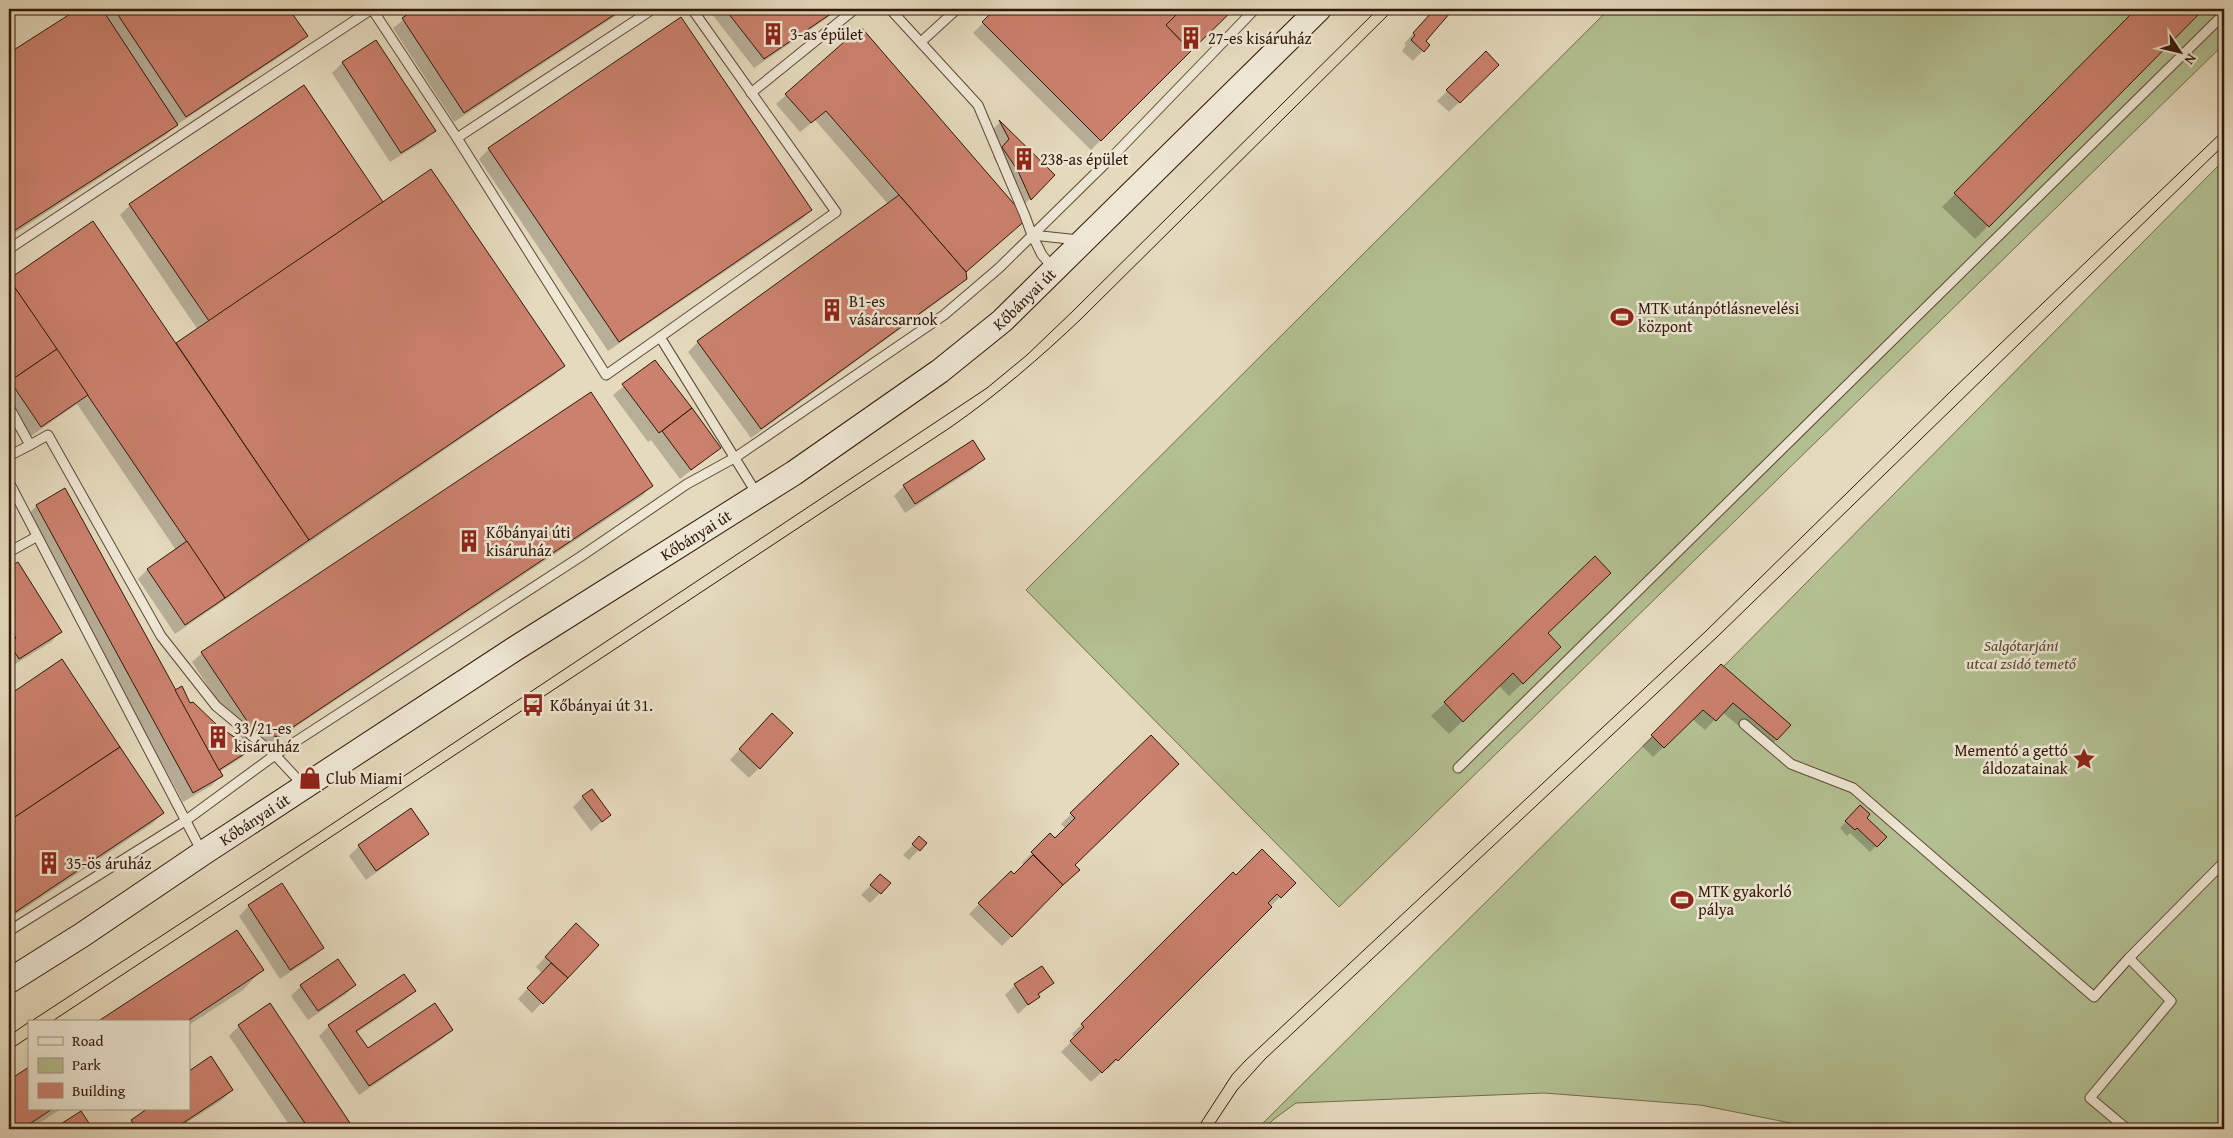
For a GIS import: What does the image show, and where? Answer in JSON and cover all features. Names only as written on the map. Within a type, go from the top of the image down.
[{"type":"main road","name":"Kőbányai út","points":[[9,981],[82,935],[203,853],[516,648],[794,473],[940,371],[1002,321],[1319,9]]},
{"type":"lane","points":[[9,249],[372,9],[457,138],[606,375],[836,212],[692,9]]},
{"type":"lane","points":[[457,138],[653,9]]},
{"type":"lane","points":[[751,92],[855,9]]},
{"type":"lane","points":[[890,9],[978,106],[1026,216],[1032,235],[1042,255],[1055,270]]},
{"type":"lane","points":[[921,42],[957,9]]},
{"type":"lane","points":[[9,931],[185,821],[275,755],[621,530],[687,484],[736,457],[944,315],[999,268],[1116,153],[1255,9]]},
{"type":"lane","points":[[1458,768],[2224,14]]},
{"type":"lane","points":[[1032,235],[1084,240]]},
{"type":"lane","points":[[660,337],[758,494]]},
{"type":"lane","points":[[9,407],[30,445]]},
{"type":"lane","points":[[9,456],[48,435],[161,636],[216,706],[275,755],[304,787]]},
{"type":"lane","points":[[9,482],[36,537],[203,853]]},
{"type":"lane","points":[[9,552],[36,537]]},
{"type":"lane","points":[[1744,724],[1791,764],[1853,788],[2094,997],[2129,958],[2224,862]]},
{"type":"lane","points":[[2127,1129],[2090,1098],[2171,1001],[2129,958]]},
{"type":"green space","name":"MTK utánpótlásnevelési központ","points":[[1609,9],[2224,9],[2224,44],[1339,907],[1026,590]]},
{"type":"green space","name":"Salgótarjáni utcai zsidó temető","points":[[2224,160],[2224,1129],[1821,1129],[1700,1105],[1544,1093],[1296,1103],[1264,1129],[1257,1129],[1728,662]]},
{"type":"building","points":[[78,9],[102,9],[178,125],[9,234],[9,53]]},
{"type":"building","points":[[114,9],[289,9],[308,36],[186,117]]},
{"type":"building","points":[[416,9],[623,9],[464,113],[402,18]]},
{"type":"building","name":"3-as épület","points":[[725,9],[838,9],[764,59]]},
{"type":"building","points":[[995,9],[1182,9],[1166,25],[1191,51],[1101,141],[982,22]]},
{"type":"building","name":"27-es kisáruház","points":[[1182,9],[1234,9],[1191,51],[1166,25]]},
{"type":"building","points":[[1439,9],[1446,9],[1450,13],[1426,41],[1430,45],[1424,52],[1411,40],[1415,35],[1413,33],[1431,13],[1433,15]]},
{"type":"building","points":[[2136,9],[2204,9],[1989,227],[1954,193]]},
{"type":"building","points":[[681,17],[812,210],[619,342],[488,148]]},
{"type":"building","name":"B1-es vásárcsarnok","points":[[861,27],[1027,219],[966,272],[826,111],[811,123],[785,94]]},
{"type":"building","points":[[376,40],[436,131],[401,153],[342,62]]},
{"type":"building","points":[[1486,51],[1499,65],[1460,103],[1446,90]]},
{"type":"building","points":[[304,85],[383,202],[209,321],[129,204]]},
{"type":"building","name":"238-as épület","points":[[999,120],[1055,175],[1031,200],[1018,171],[1002,147],[1009,139]]},
{"type":"building","points":[[431,169],[565,366],[309,540],[176,343]]},
{"type":"building","name":"B1-es vásárcsarnok","points":[[899,195],[966,272],[967,279],[761,429],[697,341]]},
{"type":"building","points":[[93,221],[309,540],[225,598],[9,279]]},
{"type":"building","points":[[9,279],[57,349],[10,381],[9,380]]},
{"type":"building","points":[[57,349],[88,395],[41,427],[10,381]]},
{"type":"building","points":[[655,360],[692,408],[659,433],[622,384]]},
{"type":"building","name":"Kőbányai úti kisáruház","points":[[591,392],[653,486],[278,737],[253,730],[201,652]]},
{"type":"building","points":[[692,408],[721,448],[691,470],[662,431]]},
{"type":"building","points":[[973,440],[985,459],[915,504],[903,485]]},
{"type":"building","points":[[65,488],[223,776],[193,793],[36,505]]},
{"type":"building","points":[[187,541],[225,598],[185,625],[147,569]]},
{"type":"building","points":[[1595,556],[1611,573],[1548,633],[1561,647],[1523,684],[1513,673],[1463,722],[1444,702]]},
{"type":"building","points":[[18,562],[62,632],[19,659],[9,643],[16,638],[9,627],[9,619],[15,615],[9,605],[9,567]]},
{"type":"building","points":[[62,659],[120,747],[9,821],[9,695]]},
{"type":"building","points":[[1721,664],[1791,725],[1777,740],[1733,703],[1716,721],[1703,710],[1664,748],[1651,735]]},
{"type":"building","name":"33/21-es kisáruház","points":[[182,686],[190,703],[193,702],[218,726],[252,749],[219,770],[175,690]]},
{"type":"building","points":[[772,713],[793,733],[760,769],[739,749]]},
{"type":"building","points":[[1151,735],[1179,764],[1075,865],[1080,870],[1063,885],[1031,852],[1050,833],[1055,838],[1075,818],[1070,813]]},
{"type":"building","name":"35-ös áruház","points":[[120,747],[164,813],[14,913],[9,906],[9,821]]},
{"type":"building","points":[[592,789],[611,815],[602,822],[582,796]]},
{"type":"building","points":[[1860,805],[1870,814],[1867,818],[1887,837],[1877,847],[1857,828],[1855,830],[1845,821]]},
{"type":"building","points":[[411,808],[429,834],[376,871],[358,845]]},
{"type":"building","points":[[919,836],[927,843],[920,851],[912,844]]},
{"type":"building","points":[[1262,849],[1296,883],[1281,898],[1277,894],[1268,903],[1272,907],[1118,1061],[1116,1059],[1102,1073],[1070,1041],[1084,1027],[1081,1024],[1233,872],[1236,875]]},
{"type":"building","points":[[1033,855],[1063,885],[1012,937],[978,903],[1011,871],[1014,874]]},
{"type":"building","points":[[880,874],[891,883],[881,894],[870,885]]},
{"type":"building","points":[[282,883],[324,948],[290,970],[248,905]]},
{"type":"building","points":[[9,906],[14,913],[9,917]]},
{"type":"building","points":[[576,923],[599,945],[568,978],[545,957]]},
{"type":"building","points":[[237,930],[264,970],[189,1020],[100,1020]]},
{"type":"building","points":[[338,959],[356,985],[318,1011],[300,985]]},
{"type":"building","points":[[551,963],[568,978],[543,1004],[527,988]]},
{"type":"building","points":[[1042,966],[1054,983],[1038,994],[1040,997],[1028,1005],[1014,984]]},
{"type":"building","points":[[404,974],[416,991],[356,1031],[368,1048],[435,1003],[453,1030],[369,1086],[328,1025]]},
{"type":"building","points":[[270,1003],[354,1129],[309,1129],[238,1025]]},
{"type":"building","points":[[211,1056],[233,1090],[174,1129],[137,1129],[131,1120],[146,1110],[190,1110],[190,1070]]},
{"type":"building","points":[[28,1068],[28,1110],[50,1110],[22,1129],[9,1129],[9,1080]]},
{"type":"building","points":[[81,1111],[93,1129],[53,1129]]},
{"type":"tram line","points":[[33,1020],[320,832],[987,388],[1027,355],[1074,310],[1378,9]]},
{"type":"tram line","points":[[54,1020],[951,427],[985,402],[1082,318],[1394,9]]},
{"type":"tram line","points":[[1197,1129],[1232,1075],[1245,1061],[1705,632],[1952,390],[2224,130]]},
{"type":"tram line","points":[[1211,1129],[1237,1090],[1265,1059],[1717,637],[2224,145]]},
{"type":"tram line","points":[[9,1036],[28,1023]]},
{"type":"tram line","points":[[9,1050],[28,1038]]},
{"type":"place","name":"3-as épület","points":[[773,34]]},
{"type":"place","name":"27-es kisáruház","points":[[1191,38]]},
{"type":"place","name":"238-as épület","points":[[1024,159]]},
{"type":"place","name":"B1-es vásárcsarnok","points":[[832,310]]},
{"type":"place","name":"MTK utánpótlásnevelési központ","points":[[1622,317]]},
{"type":"place","name":"Kőbányai úti kisáruház","points":[[469,541]]},
{"type":"place","name":"Kőbányai út 31.","points":[[533,705]]},
{"type":"place","name":"33/21-es kisáruház","points":[[218,737]]},
{"type":"place","name":"Mementó a gettó áldozatainak","points":[[2084,759]]},
{"type":"place","name":"Club Miami","points":[[310,778]]},
{"type":"place","name":"35-ös áruház","points":[[49,863]]},
{"type":"place","name":"MTK gyakorló pálya","points":[[1682,900]]}]
